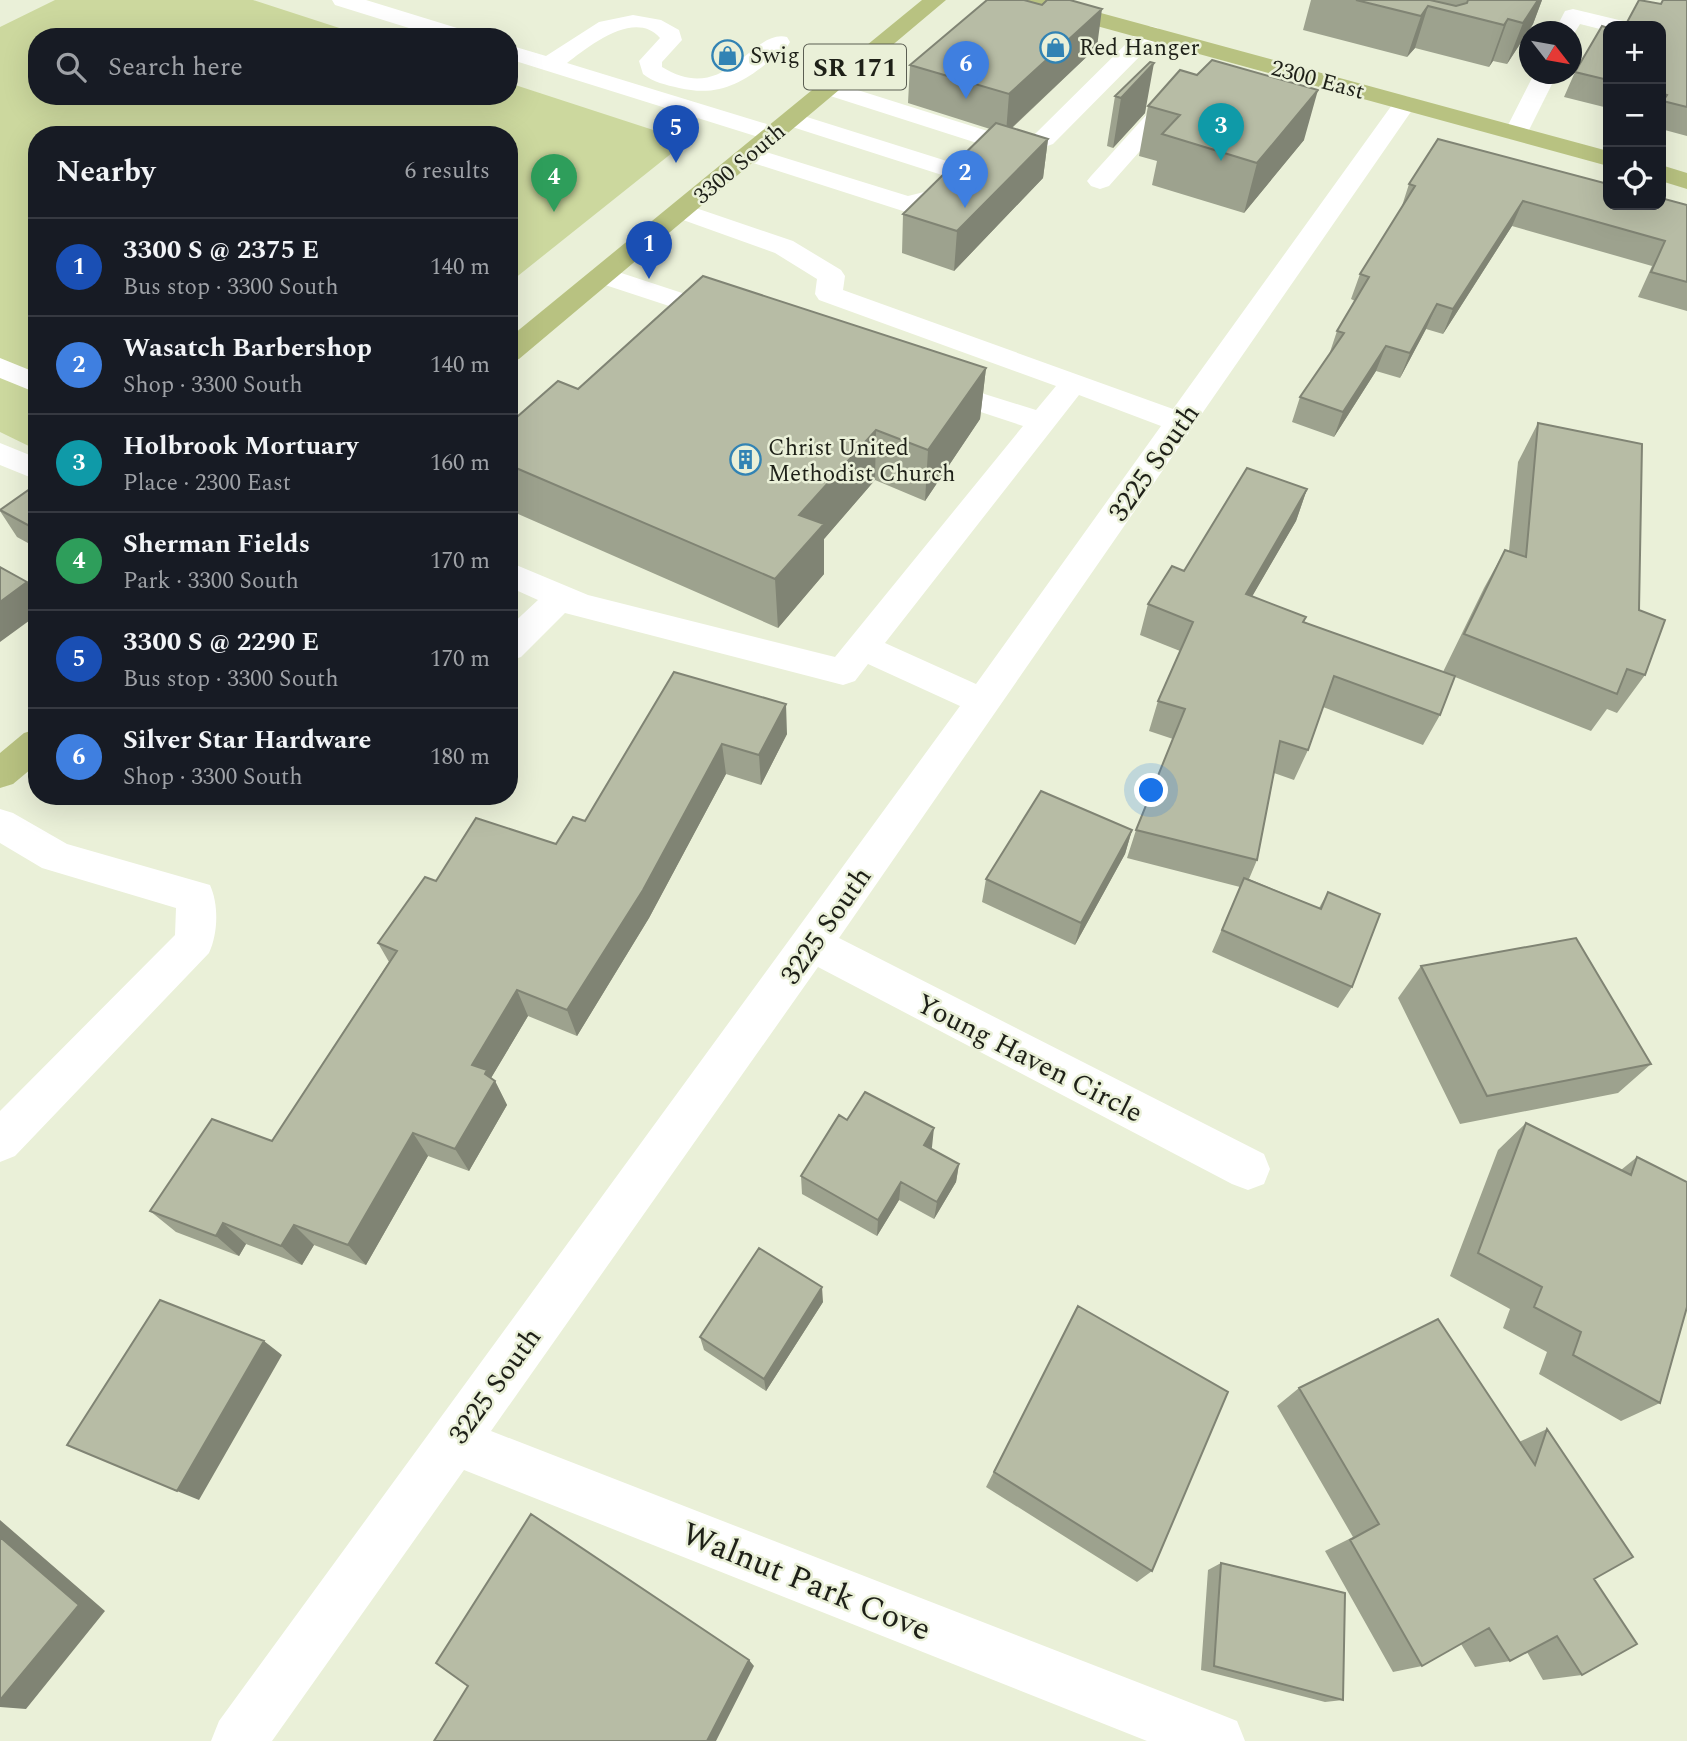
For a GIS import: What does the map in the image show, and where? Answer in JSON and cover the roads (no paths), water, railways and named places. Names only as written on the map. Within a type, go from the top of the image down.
[{"type":"main road","name":"3300 South","points":[[518,346],[935,0]]},
{"type":"main road","name":"2300 East","points":[[1028,0],[1081,6],[1150,33],[1603,158]]},
{"type":"main road","points":[[1666,175],[1687,181]]},
{"type":"main road","points":[[0,774],[28,751]]},
{"type":"street","points":[[343,0],[432,28]]},
{"type":"street","points":[[1563,20],[1603,25]]},
{"type":"street","points":[[550,64],[609,25],[623,21],[637,22],[665,29],[671,35],[671,40],[650,61],[651,69],[662,76],[706,86],[734,76],[779,42]]},
{"type":"street","points":[[829,88],[1014,147],[1027,146],[1044,139],[1150,33]]},
{"type":"street","points":[[518,55],[960,173]]},
{"type":"street","points":[[1516,133],[1540,84]]},
{"type":"street","points":[[1100,181],[1177,95]]},
{"type":"street","name":"3225 South","points":[[239,1741],[812,944],[1405,103]]},
{"type":"street","points":[[750,154],[906,204],[920,205],[932,200],[995,141]]},
{"type":"street","points":[[681,211],[784,247],[831,276],[829,294],[1180,423]]},
{"type":"street","points":[[603,275],[751,326]]},
{"type":"street","points":[[0,367],[28,380]]},
{"type":"street","points":[[903,377],[1041,422]]},
{"type":"street","points":[[518,577],[579,605],[843,672],[1074,382]]},
{"type":"street","points":[[0,453],[28,466]]},
{"type":"street","points":[[518,639],[562,596]]},
{"type":"street","points":[[862,648],[983,702]]},
{"type":"street","points":[[0,824],[56,857],[196,897],[195,941],[0,1141]]},
{"type":"street","name":"Young Haven Circle","points":[[812,944],[1248,1169]]},
{"type":"street","name":"Walnut Park Cove","points":[[453,1441],[1158,1730],[1217,1741]]},
{"type":"place","name":"Red Hanger","points":[[1056,47]]},
{"type":"place","name":"Swig","points":[[727,55]]},
{"type":"place","name":"Silver Star Hardware","points":[[966,99]]},
{"type":"place","name":"Holbrook Mortuary","points":[[1221,161]]},
{"type":"place","name":"3300 S @ 2290 E","points":[[676,163]]},
{"type":"place","name":"Wasatch Barbershop","points":[[965,208]]},
{"type":"place","name":"Sherman Fields","points":[[554,212]]},
{"type":"place","name":"3300 S @ 2375 E","points":[[649,279]]},
{"type":"place","name":"Christ United Methodist Church","points":[[745,460]]}]
